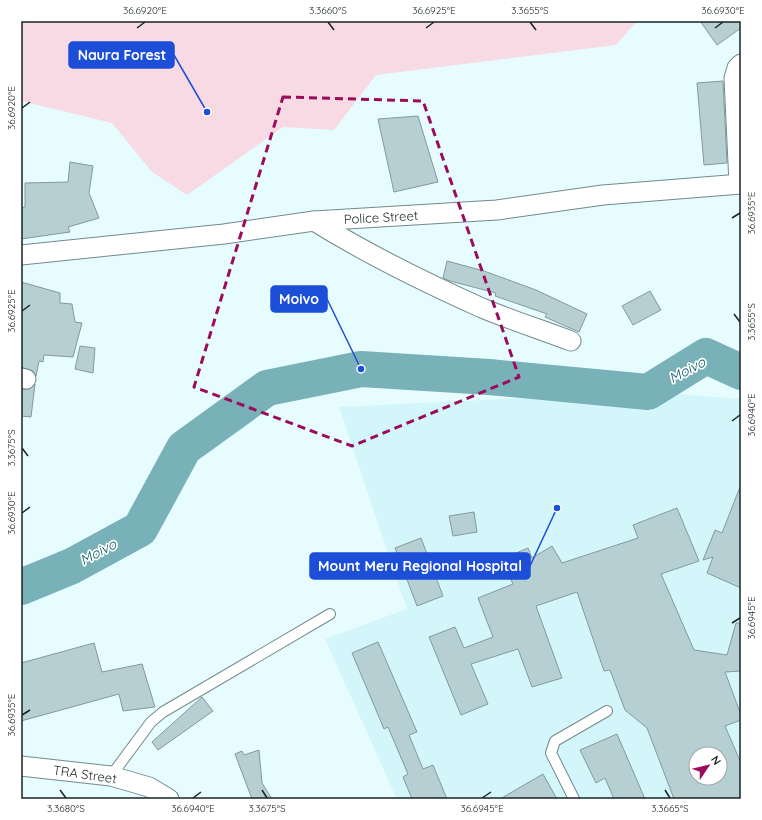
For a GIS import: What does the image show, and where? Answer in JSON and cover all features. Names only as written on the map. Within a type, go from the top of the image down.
[{"type":"street","points":[[740,184],[734,78],[737,68],[741,64]]},
{"type":"street","name":"Police Street","points":[[21,255],[224,234],[314,221],[497,210],[603,195],[740,184]]},
{"type":"street","points":[[314,221],[364,250],[483,308],[571,341]]},
{"type":"street","name":"TRA Street","points":[[21,766],[111,776],[149,787],[169,799]]},
{"type":"lane","points":[[111,776],[151,722],[163,712],[330,614]]},
{"type":"lane","points":[[574,799],[551,754],[555,741],[607,710]]},
{"type":"highlighted area","points":[[283,97],[423,101],[519,377],[352,446],[194,387]]},
{"type":"shaded area","points":[[21,21],[637,21],[616,45],[376,75],[334,130],[283,127],[187,195],[152,172],[112,123],[21,101]]},
{"type":"shaded area","points":[[648,392],[741,399],[741,799],[397,799],[325,639],[407,609],[339,407]]},
{"type":"building","points":[[700,21],[741,21],[741,28],[717,45]]},
{"type":"building","points":[[723,81],[727,163],[704,165],[697,83]]},
{"type":"building","points":[[418,116],[438,182],[394,192],[378,119]]},
{"type":"building","points":[[70,162],[93,166],[89,193],[99,218],[68,227],[70,232],[21,239],[21,208],[25,207],[25,183],[68,182]]},
{"type":"building","points":[[447,261],[484,271],[536,290],[587,314],[579,332],[545,317],[547,314],[495,296],[496,293],[443,278]]},
{"type":"building","points":[[21,282],[60,293],[60,303],[72,304],[75,322],[82,323],[73,357],[44,355],[43,362],[39,361],[36,376],[33,371],[21,367]]},
{"type":"building","points":[[650,291],[661,310],[633,325],[622,306]]},
{"type":"building","points":[[80,346],[95,348],[93,373],[75,369]]},
{"type":"building","points":[[35,384],[31,417],[21,416],[21,389],[30,389]]},
{"type":"building","points":[[740,487],[741,588],[707,573],[713,557],[703,560],[715,530],[722,533]]},
{"type":"building","points":[[677,508],[699,561],[661,574],[694,650],[727,655],[736,623],[741,623],[741,671],[725,672],[741,715],[741,720],[725,726],[741,763],[741,799],[674,799],[647,728],[625,710],[610,670],[604,671],[577,592],[536,606],[562,678],[532,687],[518,649],[471,664],[488,704],[461,715],[429,637],[455,627],[464,648],[493,637],[478,598],[513,584],[502,559],[528,548],[532,558],[552,546],[562,563],[638,538],[633,525]]},
{"type":"building","points":[[474,512],[477,532],[453,536],[449,516]]},
{"type":"building","points":[[421,538],[443,596],[417,606],[395,548]]},
{"type":"building","points":[[378,642],[417,732],[409,735],[423,769],[433,765],[447,799],[412,799],[403,777],[408,774],[388,727],[384,729],[352,653]]},
{"type":"building","points":[[94,643],[102,672],[142,664],[155,707],[123,711],[119,694],[21,721],[21,663]]},
{"type":"building","points":[[202,697],[213,711],[158,750],[152,742]]},
{"type":"building","points":[[617,734],[645,799],[614,799],[605,778],[596,783],[580,750]]},
{"type":"building","points":[[259,750],[262,783],[272,799],[252,799],[235,754],[242,751],[244,755]]},
{"type":"building","points":[[543,774],[557,799],[500,799]]},
{"type":"waterway","name":"Moivo","points":[[21,587],[72,566],[140,529],[184,448],[267,388],[361,369],[489,377],[648,392],[706,356],[741,372]]},
{"type":"place","name":"Naura Forest","points":[[207,112]]},
{"type":"place","name":"Moivo","points":[[361,369]]},
{"type":"place","name":"Mount Meru Regional Hospital","points":[[557,508]]}]
